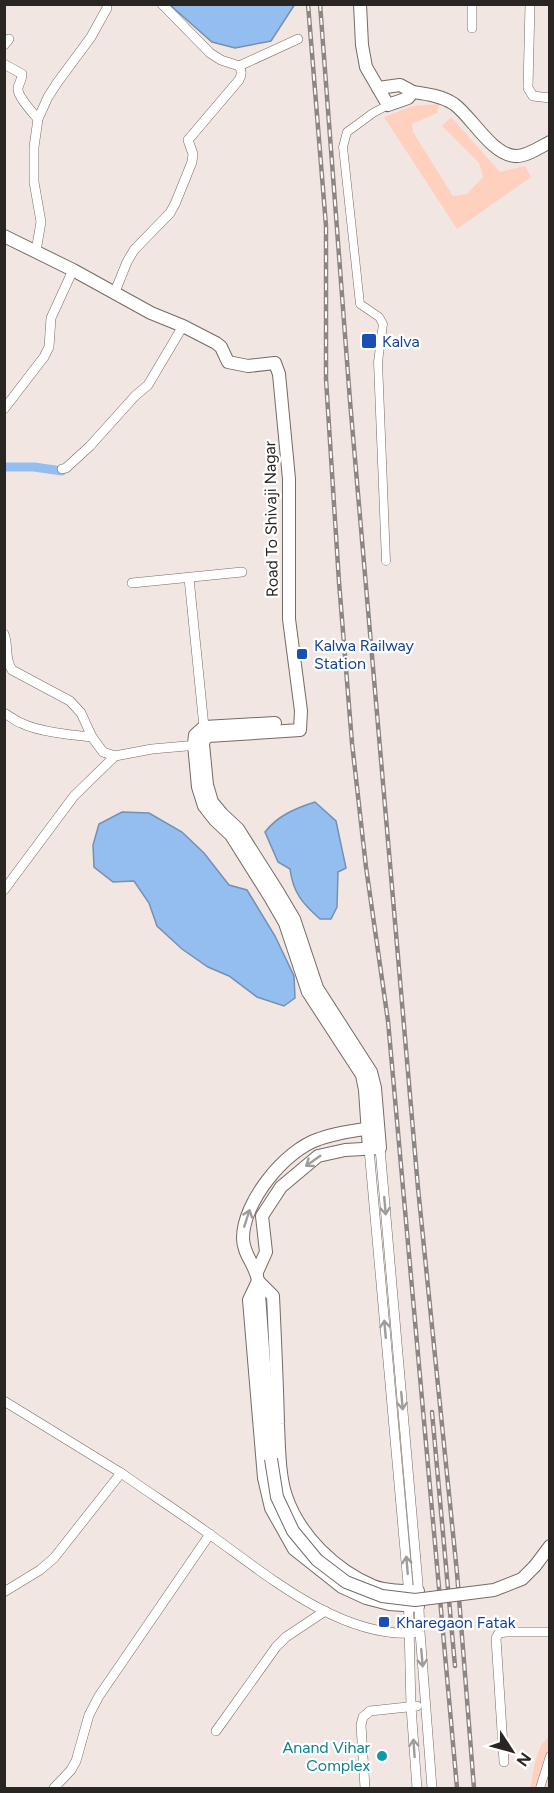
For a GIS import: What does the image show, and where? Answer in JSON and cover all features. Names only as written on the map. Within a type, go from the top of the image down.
[{"type":"street","points":[[114,294],[134,250],[170,213],[175,204],[192,162],[193,154],[188,140],[239,80],[241,70],[238,66],[210,53],[162,4]]},
{"type":"street","points":[[360,4],[362,45],[366,67],[388,105]]},
{"type":"street","points":[[472,4],[472,28]]},
{"type":"street","points":[[530,4],[528,88],[533,96],[549,98]]},
{"type":"street","points":[[36,251],[41,222],[34,182],[34,147],[38,119],[48,97],[91,37],[107,8]]},
{"type":"street","points":[[238,66],[298,39]]},
{"type":"street","points":[[4,64],[22,74],[18,87],[19,94],[38,119]]},
{"type":"street","points":[[378,88],[400,84],[413,92],[435,96],[454,105],[500,150],[509,154],[523,155],[549,142]]},
{"type":"street","points":[[386,561],[378,362],[383,324],[379,317],[360,304],[343,147],[347,132],[373,113],[408,98],[413,92]]},
{"type":"street","name":"Road To Shivaji Nagar","points":[[4,236],[73,270],[151,313],[216,343],[221,347],[228,362],[248,366],[275,363],[279,374],[289,479],[288,619],[301,711],[299,726],[202,738]]},
{"type":"street","points":[[4,409],[44,357],[49,347],[51,318],[73,270]]},
{"type":"street","points":[[62,470],[90,446],[135,396],[148,385],[183,326]]},
{"type":"street","points":[[132,583],[242,572]]},
{"type":"street","points":[[189,578],[202,738],[207,785],[212,802],[238,829],[294,919],[317,988],[358,1060],[371,1072],[375,1088],[374,1149],[408,1591],[411,1707],[417,1788]]},
{"type":"street","points":[[4,634],[8,664],[12,670],[70,701],[81,713],[92,737],[103,752],[115,756],[202,738]]},
{"type":"street","points":[[4,713],[22,724],[92,737]]},
{"type":"street","points":[[4,890],[74,796],[115,756]]},
{"type":"street","points":[[373,1129],[318,1139],[295,1151],[263,1185],[246,1217],[243,1239],[245,1253],[273,1296],[280,1459],[286,1496],[302,1529],[328,1557],[348,1573],[374,1587],[408,1591]]},
{"type":"street","points":[[374,1149],[345,1150],[318,1156],[281,1186],[262,1216],[266,1252],[249,1300],[264,1478],[272,1508],[294,1549],[342,1587],[366,1598],[408,1605]]},
{"type":"street","points":[[258,1276],[271,1459],[277,1497],[293,1531],[317,1560],[346,1582],[382,1596],[416,1600],[494,1590],[522,1579],[535,1566],[549,1546]]},
{"type":"street","points":[[4,1401],[121,1473],[269,1578],[325,1611],[371,1629],[420,1632]]},
{"type":"street","points":[[4,1592],[40,1570],[54,1558],[121,1473]]},
{"type":"street","points":[[54,1788],[71,1770],[76,1761],[89,1715],[99,1696],[210,1534]]},
{"type":"street","points":[[408,1591],[408,1605],[420,1632],[432,1788]]},
{"type":"street","points":[[216,1731],[276,1647],[286,1637],[325,1611]]},
{"type":"street","points":[[504,1762],[496,1638],[499,1634],[506,1632],[549,1632]]},
{"type":"street","points":[[365,1788],[361,1725],[363,1716],[370,1711],[426,1705]]},
{"type":"street","points":[[540,1788],[549,1756]]},
{"type":"shaded area","points":[[439,104],[437,113],[412,124],[413,132],[453,196],[467,194],[483,177],[479,163],[442,126],[451,117],[500,172],[525,166],[531,177],[457,229],[384,117],[413,106]]},
{"type":"shaded area","points":[[549,1737],[549,1788],[530,1788],[538,1753],[544,1741]]},
{"type":"water","points":[[295,4],[271,41],[235,48],[212,42],[170,5]]},
{"type":"water","points":[[315,802],[336,821],[346,868],[338,872],[337,907],[331,919],[320,919],[304,903],[296,891],[290,869],[278,862],[265,832],[287,813]]},
{"type":"water","points":[[122,812],[149,813],[182,832],[204,853],[229,885],[247,890],[275,936],[294,976],[295,998],[284,1006],[257,997],[229,976],[208,967],[182,949],[157,926],[149,903],[134,881],[113,882],[94,867],[93,845],[99,824]]},
{"type":"waterway","points":[[4,467],[34,467],[62,471]]},
{"type":"railway","points":[[308,4],[326,226],[326,379],[352,743],[366,867],[388,1021],[457,1788]]},
{"type":"railway","points":[[320,4],[350,401],[418,1188],[457,1573],[474,1788]]},
{"type":"railway","points":[[432,1412],[455,1666]]},
{"type":"place","name":"Kalva","points":[[369,341]]},
{"type":"place","name":"Kalwa Railway Station","points":[[302,654]]},
{"type":"place","name":"Kharegaon Fatak","points":[[384,1622]]},
{"type":"place","name":"Anand Vihar Complex","points":[[382,1756]]}]
